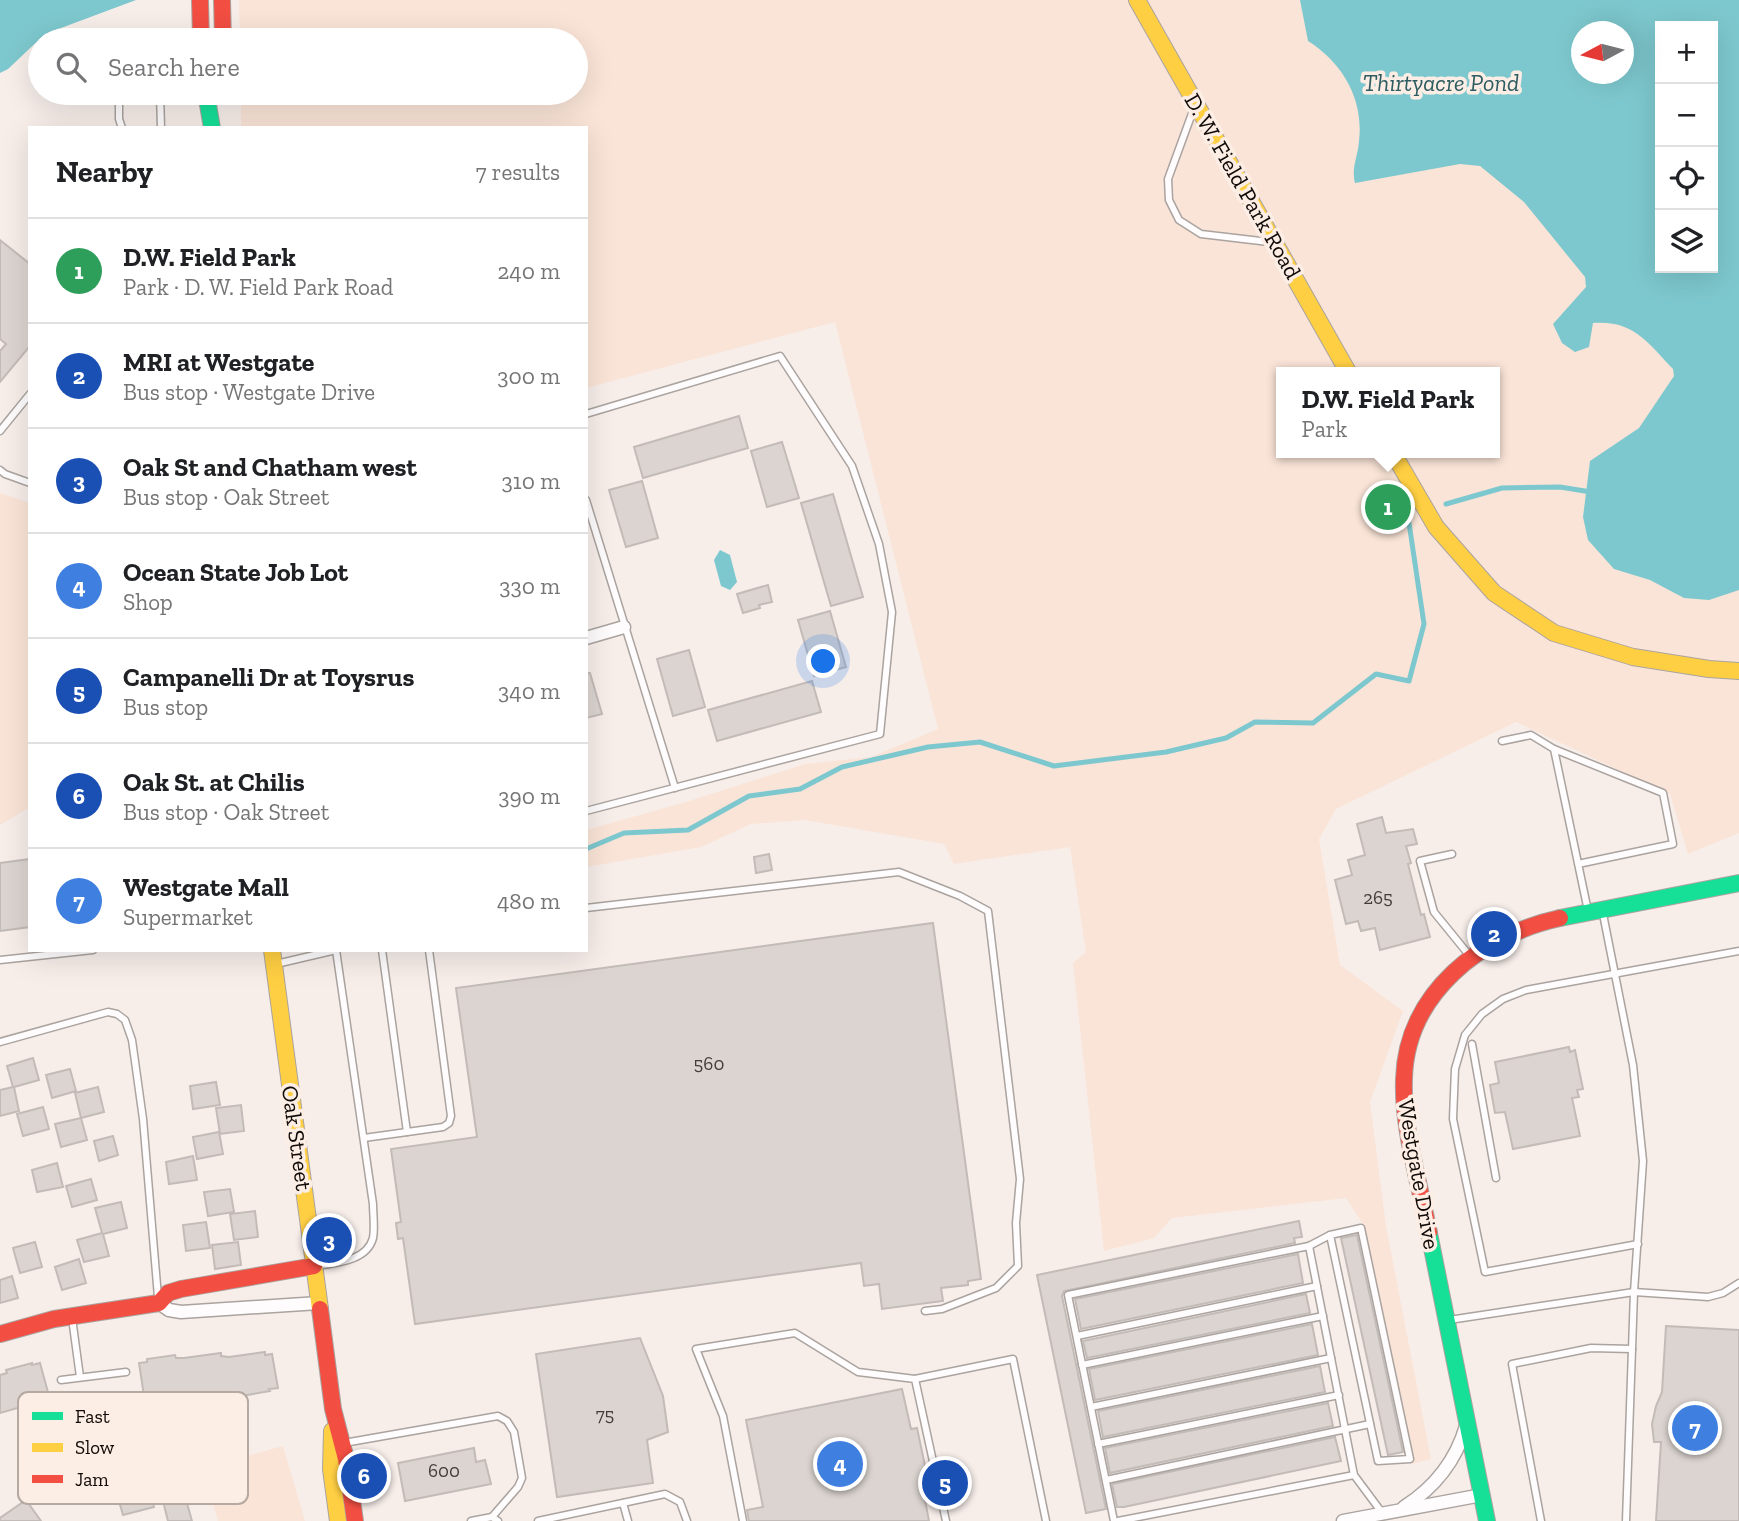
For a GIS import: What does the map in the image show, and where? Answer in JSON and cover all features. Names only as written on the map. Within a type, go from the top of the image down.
[{"type":"street","points":[[200,0],[201,28]]},
{"type":"street","points":[[222,0],[223,28]]},
{"type":"street","name":"D. W. Field Park Road","points":[[1137,0],[1345,367]]},
{"type":"street","points":[[209,105],[214,126]]},
{"type":"street","points":[[214,126],[218,105]]},
{"type":"street","points":[[1397,458],[1436,527],[1494,593],[1554,633],[1633,657],[1739,671]]},
{"type":"street","points":[[588,637],[624,627]]},
{"type":"street","name":"Westgate Drive","points":[[1487,1521],[1406,1116],[1405,1063],[1417,1025],[1434,993],[1470,957],[1495,940],[1523,928],[1739,883]]},
{"type":"street","name":"Oak Street","points":[[273,957],[337,1444],[355,1521]]},
{"type":"street","points":[[0,1334],[72,1316],[159,1303],[168,1293],[181,1289],[314,1266]]},
{"type":"street","points":[[159,1303],[169,1310],[181,1312],[319,1303]]},
{"type":"street","points":[[1398,1511],[1437,1480],[1461,1442],[1467,1423]]},
{"type":"street","name":"Oak Street","points":[[337,1444],[331,1469],[338,1521]]},
{"type":"street","points":[[1343,1521],[1482,1495]]},
{"type":"lane","points":[[1196,103],[1168,179],[1169,200],[1179,220],[1201,234],[1274,242]]},
{"type":"lane","points":[[120,105],[122,126]]},
{"type":"lane","points":[[160,105],[161,126]]},
{"type":"lane","points":[[588,413],[780,356],[852,466],[879,544],[892,612],[880,734],[588,810]]},
{"type":"lane","points":[[0,431],[28,396]]},
{"type":"lane","points":[[0,470],[28,483]]},
{"type":"lane","points":[[588,507],[675,788]]},
{"type":"lane","points":[[1502,741],[1531,735],[1554,749],[1663,793],[1673,845],[1578,864]]},
{"type":"lane","points":[[1554,749],[1578,864],[1615,973],[1632,1059],[1643,1161],[1634,1292],[1626,1521]]},
{"type":"lane","points":[[1452,854],[1420,862],[1434,912],[1470,957]]},
{"type":"lane","points":[[588,908],[900,872],[960,896],[988,911],[1020,1179],[1016,1223],[1018,1266],[996,1288],[942,1309],[925,1311]]},
{"type":"lane","points":[[1638,1244],[1485,1272],[1453,1119],[1455,1069],[1465,1035],[1482,1014],[1503,999],[1526,990],[1739,951]]},
{"type":"lane","points":[[0,960],[74,952]]},
{"type":"lane","points":[[273,957],[318,952]]},
{"type":"lane","points":[[314,1266],[342,1262],[361,1255],[373,1240],[373,1204],[336,952]]},
{"type":"lane","points":[[382,952],[407,1132]]},
{"type":"lane","points":[[363,1138],[449,1124],[451,1116],[429,952]]},
{"type":"lane","points":[[0,1042],[108,1012],[125,1020],[132,1040],[143,1119],[159,1303]]},
{"type":"lane","points":[[1472,1044],[1496,1178]]},
{"type":"lane","points":[[1330,1235],[1378,1461],[1410,1459],[1361,1228],[1330,1235],[1309,1246],[1068,1295],[1116,1521],[1354,1475]]},
{"type":"lane","points":[[1309,1246],[1354,1475],[1383,1514]]},
{"type":"lane","points":[[1447,1320],[1634,1292],[1708,1297],[1723,1293],[1739,1283]]},
{"type":"lane","points":[[1077,1336],[1317,1286]]},
{"type":"lane","points":[[72,1316],[80,1377]]},
{"type":"lane","points":[[1082,1365],[1323,1316]]},
{"type":"lane","points":[[743,1521],[723,1416],[696,1349],[795,1333],[858,1372],[915,1379],[1013,1359],[1046,1521]]},
{"type":"lane","points":[[1541,1521],[1512,1364],[1591,1348],[1632,1349]]},
{"type":"lane","points":[[1091,1407],[1331,1358]]},
{"type":"lane","points":[[61,1380],[126,1372]]},
{"type":"lane","points":[[915,1379],[946,1521]]},
{"type":"lane","points":[[1098,1444],[1339,1395]]},
{"type":"lane","points":[[337,1444],[498,1416],[507,1421],[514,1432],[522,1478],[495,1519],[471,1521]]},
{"type":"lane","points":[[1106,1480],[1370,1424]]},
{"type":"lane","points":[[540,1521],[665,1494],[680,1502],[687,1521]]},
{"type":"lane","points":[[623,1503],[628,1521]]},
{"type":"lane","points":[[581,1512],[583,1521]]},
{"type":"shaded area","points":[[239,0],[1739,0],[1739,833],[1688,854],[1670,794],[1516,722],[1336,809],[1319,839],[1340,965],[1403,1011],[1370,1102],[1386,1226],[1431,1459],[1412,1464],[1364,1226],[1346,1198],[1172,1218],[1154,1238],[1104,1251],[1073,963],[1086,952],[1070,847],[954,864],[944,844],[805,820],[751,824],[701,847],[588,867],[588,829],[805,764],[871,757],[938,729],[835,322],[588,387],[588,126],[241,126],[241,105],[588,105],[588,28],[240,28]]},
{"type":"shaded area","points":[[0,493],[28,502],[28,808],[0,825]]},
{"type":"shaded area","points":[[283,1446],[305,1521],[218,1521],[213,1504],[248,1504],[248,1456]]},
{"type":"water","points":[[0,0],[136,0],[61,28],[28,28],[28,50],[0,73]]},
{"type":"water","name":"Thirtyacre Pond","points":[[1300,0],[1739,0],[1739,590],[1709,600],[1684,598],[1650,580],[1614,569],[1588,540],[1583,517],[1590,461],[1639,428],[1674,376],[1673,369],[1639,335],[1619,325],[1593,323],[1589,347],[1575,352],[1562,343],[1553,324],[1586,287],[1585,277],[1524,202],[1480,166],[1460,164],[1355,183],[1360,126],[1358,111],[1341,71],[1308,41]]},
{"type":"water","points":[[720,550],[730,555],[737,582],[730,590],[721,586],[714,560]]},
{"type":"building","points":[[0,240],[28,262],[28,348],[0,382],[0,351],[6,344],[0,339]]},
{"type":"building","points":[[739,416],[748,448],[643,478],[634,447]]},
{"type":"building","points":[[782,442],[799,498],[767,507],[751,451]]},
{"type":"building","points":[[642,481],[658,538],[626,547],[609,490]]},
{"type":"building","points":[[833,494],[863,597],[831,606],[801,503]]},
{"type":"building","points":[[768,585],[772,602],[743,613],[737,594]]},
{"type":"building","points":[[830,611],[846,667],[814,676],[798,620]]},
{"type":"building","points":[[689,650],[705,707],[673,716],[657,659]]},
{"type":"building","points":[[588,673],[590,673],[602,714],[588,718]]},
{"type":"building","points":[[812,681],[821,712],[717,741],[708,710]]},
{"type":"building","points":[[1382,817],[1386,833],[1413,829],[1417,844],[1406,846],[1411,863],[1408,864],[1421,915],[1424,914],[1430,937],[1380,950],[1375,928],[1361,931],[1358,921],[1346,924],[1335,880],[1352,875],[1348,860],[1365,855],[1357,824]]},
{"type":"building","points":[[769,854],[772,870],[756,873],[754,857]]},
{"type":"building","points":[[28,859],[28,927],[0,931],[0,863]]},
{"type":"building","points":[[933,923],[981,1279],[968,1281],[968,1285],[941,1288],[943,1301],[882,1309],[879,1284],[864,1286],[861,1263],[415,1324],[403,1238],[398,1239],[396,1223],[401,1222],[391,1149],[477,1137],[456,988]]},
{"type":"building","points":[[1569,1047],[1570,1052],[1575,1050],[1583,1089],[1577,1090],[1579,1097],[1572,1098],[1580,1136],[1513,1149],[1505,1112],[1495,1113],[1490,1085],[1499,1083],[1495,1062]]},
{"type":"building","points":[[33,1058],[39,1080],[14,1087],[19,1111],[0,1116],[0,1090],[13,1087],[7,1066]]},
{"type":"building","points":[[70,1069],[76,1091],[52,1098],[46,1075]]},
{"type":"building","points":[[216,1082],[220,1105],[193,1109],[190,1086]]},
{"type":"building","points":[[98,1087],[104,1112],[81,1118],[75,1093]]},
{"type":"building","points":[[241,1105],[244,1131],[220,1134],[216,1108]]},
{"type":"building","points":[[43,1107],[49,1129],[23,1136],[17,1114]]},
{"type":"building","points":[[81,1118],[87,1140],[61,1147],[55,1124]]},
{"type":"building","points":[[219,1132],[223,1154],[197,1159],[193,1137]]},
{"type":"building","points":[[113,1136],[118,1155],[99,1161],[94,1141]]},
{"type":"building","points":[[193,1156],[197,1180],[169,1184],[166,1162]]},
{"type":"building","points":[[57,1163],[63,1187],[37,1192],[32,1170]]},
{"type":"building","points":[[91,1179],[97,1200],[72,1207],[66,1186]]},
{"type":"building","points":[[230,1189],[234,1212],[208,1216],[204,1192]]},
{"type":"building","points":[[121,1202],[127,1228],[103,1234],[109,1256],[84,1262],[77,1240],[102,1233],[95,1208]]},
{"type":"building","points":[[255,1211],[258,1237],[234,1240],[230,1214]]},
{"type":"building","points":[[1299,1221],[1302,1237],[1294,1238],[1295,1243],[1064,1291],[1062,1296],[1106,1509],[1086,1513],[1037,1275]]},
{"type":"building","points":[[206,1222],[210,1248],[186,1251],[183,1225]]},
{"type":"building","points":[[1357,1235],[1403,1452],[1388,1455],[1341,1238]]},
{"type":"building","points":[[35,1242],[42,1267],[20,1273],[13,1248]]},
{"type":"building","points":[[238,1242],[241,1265],[215,1269],[212,1245]]},
{"type":"building","points":[[1298,1254],[1303,1283],[1081,1329],[1075,1299]]},
{"type":"building","points":[[79,1259],[86,1283],[62,1290],[55,1267]]},
{"type":"building","points":[[12,1276],[18,1298],[0,1303],[0,1280]]},
{"type":"building","points":[[1306,1294],[1310,1313],[1087,1358],[1083,1341]]},
{"type":"building","points":[[1312,1324],[1318,1355],[1095,1400],[1089,1369]]},
{"type":"building","points":[[1666,1326],[1739,1330],[1739,1521],[1656,1521],[1661,1442],[1654,1442],[1652,1424],[1662,1392]]},
{"type":"building","points":[[640,1338],[663,1396],[668,1432],[647,1440],[653,1483],[557,1497],[536,1354]]},
{"type":"building","points":[[265,1352],[265,1355],[272,1354],[278,1388],[248,1395],[248,1392],[143,1392],[139,1363],[147,1362],[147,1359],[221,1353],[221,1356]]},
{"type":"building","points":[[40,1363],[48,1392],[18,1392],[18,1408],[0,1413],[0,1375],[7,1373],[6,1370]]},
{"type":"building","points":[[1320,1366],[1325,1392],[1103,1437],[1098,1411]]},
{"type":"building","points":[[902,1389],[911,1429],[917,1428],[932,1499],[925,1500],[929,1521],[749,1521],[747,1510],[763,1507],[746,1420]]},
{"type":"building","points":[[1328,1403],[1333,1426],[1110,1473],[1105,1448]]},
{"type":"building","points":[[1335,1437],[1341,1461],[1117,1507],[1112,1484]]},
{"type":"building","points":[[474,1448],[476,1462],[485,1460],[491,1484],[405,1501],[398,1463]]},
{"type":"building","points":[[20,1504],[29,1504],[41,1521],[0,1521],[0,1518]]},
{"type":"building","points":[[120,1504],[153,1504],[154,1507],[123,1515]]},
{"type":"building","points":[[164,1504],[187,1504],[192,1521],[168,1521]]},
{"type":"waterway","points":[[1446,504],[1502,488],[1560,487],[1591,492]]},
{"type":"waterway","points":[[588,848],[624,833],[688,830],[749,796],[800,789],[842,767],[928,747],[980,742],[1054,766],[1166,752],[1226,738],[1255,722],[1313,723],[1376,674],[1409,681],[1424,624],[1409,523]]},
{"type":"traffic: fast","points":[[208,105],[212,126]]},
{"type":"traffic: fast","points":[[1560,918],[1739,883]]},
{"type":"traffic: fast","points":[[1429,1233],[1487,1521]]},
{"type":"traffic: slow","points":[[1137,0],[1345,367]]},
{"type":"traffic: slow","points":[[1396,458],[1436,527],[1494,593],[1554,633],[1633,657],[1739,671]]},
{"type":"traffic: slow","points":[[272,952],[320,1309]]},
{"type":"traffic: slow","points":[[332,1431],[331,1469],[338,1521]]},
{"type":"traffic: jam","points":[[200,0],[201,28]]},
{"type":"traffic: jam","points":[[222,0],[223,28]]},
{"type":"traffic: jam","points":[[1429,1233],[1409,1137],[1404,1098],[1408,1048],[1418,1020],[1434,995],[1454,973],[1477,954],[1503,938],[1560,918]]},
{"type":"traffic: jam","points":[[0,1334],[54,1319],[159,1303],[168,1293],[181,1289],[314,1266]]},
{"type":"traffic: jam","points":[[320,1309],[333,1409],[346,1459],[355,1521]]},
{"type":"place","name":"D.W. Field Park","points":[[1388,507]]},
{"type":"place","name":"MRI at Westgate","points":[[1494,934]]},
{"type":"place","name":"Oak St and Chatham west","points":[[329,1240]]},
{"type":"place","name":"Westgate Mall","points":[[1695,1428]]},
{"type":"place","name":"Ocean State Job Lot","points":[[840,1464]]},
{"type":"place","name":"Oak St. at Chilis","points":[[364,1476]]},
{"type":"place","name":"Campanelli Dr at Toysrus","points":[[945,1483]]}]
